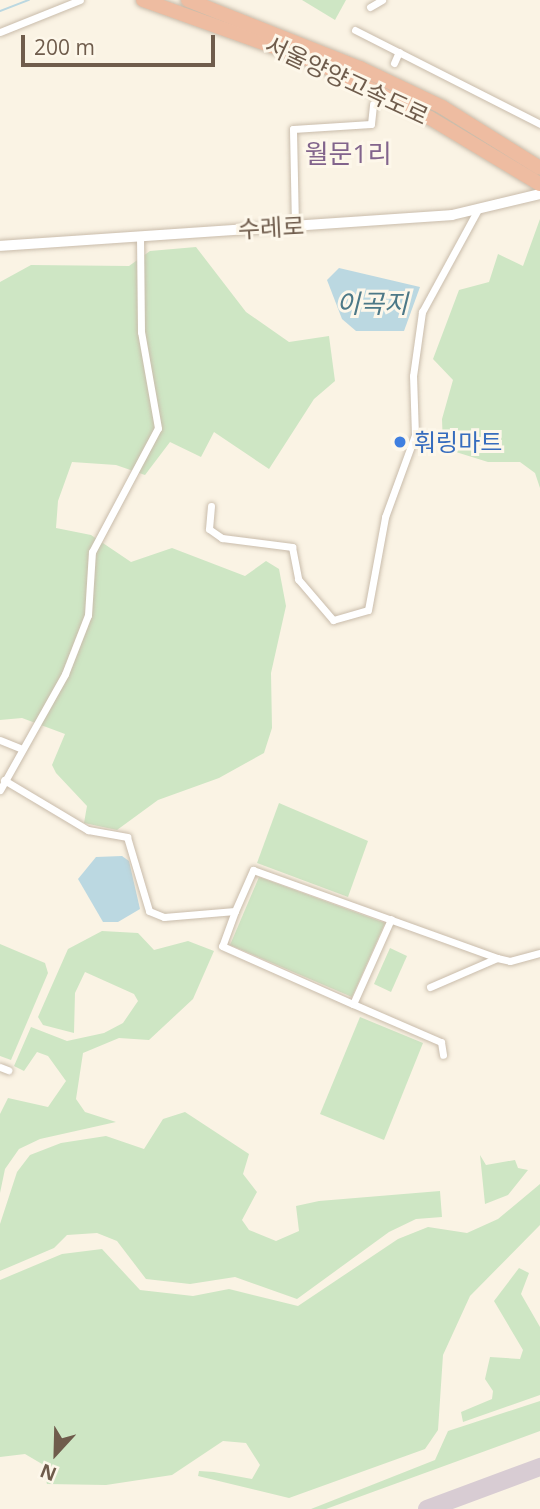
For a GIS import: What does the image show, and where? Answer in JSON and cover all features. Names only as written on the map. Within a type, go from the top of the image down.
[{"type":"highway","name":"서울양양고속도로","points":[[143,0],[316,62],[430,118],[539,182]]},
{"type":"highway","name":"서울양양고속도로","points":[[188,0],[360,68],[454,114],[539,182]]},
{"type":"main road","name":"수레로","points":[[0,246],[477,211],[539,182]]},
{"type":"street","points":[[0,32],[80,0]]},
{"type":"street","points":[[370,7],[382,0]]},
{"type":"street","points":[[355,30],[540,124]]},
{"type":"street","points":[[394,62],[399,52]]},
{"type":"street","points":[[295,226],[293,129],[371,124],[373,104]]},
{"type":"street","points":[[211,506],[209,529],[222,538],[292,547],[298,579],[333,620],[368,610],[385,517],[415,435],[413,376],[422,312],[477,211]]},
{"type":"street","points":[[0,790],[20,748],[65,674],[88,615],[92,551],[158,428],[141,332],[140,235]]},
{"type":"street","points":[[0,740],[20,748]]},
{"type":"street","points":[[4,780],[80,826],[127,837],[149,911],[164,916],[235,911]]},
{"type":"street","points":[[443,1055],[441,1042],[222,946],[253,870],[496,958],[510,961],[540,953]]},
{"type":"street","points":[[354,1004],[391,919]]},
{"type":"street","points":[[430,987],[496,958]]},
{"type":"street","points":[[0,1067],[8,1070]]},
{"type":"green space","points":[[302,0],[346,0],[335,20]]},
{"type":"green space","points":[[540,219],[540,488],[535,473],[520,462],[488,462],[443,448],[442,419],[453,380],[433,359],[459,290],[489,282],[498,254],[523,266]]},
{"type":"green space","points":[[196,247],[246,312],[289,342],[329,336],[335,381],[314,399],[269,469],[214,432],[201,457],[170,442],[145,475],[116,465],[72,462],[58,501],[56,528],[91,535],[131,562],[172,548],[245,576],[266,561],[279,569],[286,606],[271,673],[272,728],[264,753],[219,778],[158,800],[117,830],[84,823],[87,806],[56,773],[52,765],[65,734],[22,718],[0,720],[0,282],[31,265],[129,266],[150,251]]},
{"type":"green space","points":[[279,803],[368,841],[348,897],[257,863]]},
{"type":"green space","points":[[259,877],[385,923],[352,997],[230,945]]},
{"type":"green space","points":[[102,931],[138,933],[154,950],[188,941],[214,951],[193,999],[149,1040],[119,1038],[83,1053],[76,1099],[85,1112],[116,1122],[40,1139],[19,1149],[5,1169],[0,1193],[0,1114],[8,1098],[48,1107],[66,1081],[48,1056],[37,1052],[24,1071],[14,1066],[31,1027],[67,1041],[104,1033],[123,1023],[138,1001],[134,994],[85,972],[75,993],[74,1033],[43,1025],[38,1017],[68,949]]},
{"type":"green space","points":[[0,944],[45,963],[48,973],[11,1060],[0,1056]]},
{"type":"green space","points":[[390,948],[407,956],[391,992],[374,984]]},
{"type":"green space","points":[[360,1017],[423,1043],[384,1140],[320,1114]]},
{"type":"green space","points":[[185,1112],[249,1154],[243,1174],[257,1192],[242,1220],[249,1230],[276,1241],[299,1231],[296,1206],[319,1201],[440,1191],[442,1217],[416,1219],[389,1232],[297,1299],[235,1277],[190,1284],[146,1279],[117,1241],[97,1233],[67,1235],[54,1248],[0,1271],[0,1224],[17,1172],[30,1155],[61,1143],[106,1136],[144,1149],[163,1119]]},
{"type":"green space","points":[[480,1155],[486,1165],[515,1160],[518,1168],[528,1170],[508,1195],[485,1204]]},
{"type":"green space","points":[[540,1184],[540,1225],[470,1296],[443,1355],[438,1430],[425,1449],[289,1498],[198,1476],[199,1471],[252,1479],[260,1465],[246,1443],[223,1441],[172,1475],[106,1485],[47,1484],[42,1464],[25,1454],[0,1457],[0,1280],[62,1254],[102,1249],[140,1290],[193,1296],[229,1289],[298,1306],[398,1239],[428,1227],[467,1233],[498,1219]]},
{"type":"green space","points":[[519,1268],[529,1273],[521,1294],[540,1327],[540,1395],[463,1422],[461,1412],[492,1399],[493,1391],[485,1379],[490,1357],[520,1359],[523,1350],[494,1301]]},
{"type":"green space","points":[[540,1401],[540,1431],[326,1509],[311,1509],[435,1460],[448,1431]]},
{"type":"water","name":"이곡지","points":[[339,268],[420,287],[404,331],[356,331],[342,319],[327,280]]},
{"type":"water","points":[[122,856],[129,861],[140,909],[118,922],[103,922],[78,879],[96,857]]},
{"type":"waterway","points":[[0,11],[29,0]]},
{"type":"taxiway","points":[[427,1509],[540,1467]]},
{"type":"place","name":"훠링마트","points":[[400,442]]},
{"type":"district","name":"월문1리","points":[[348,154]]}]
